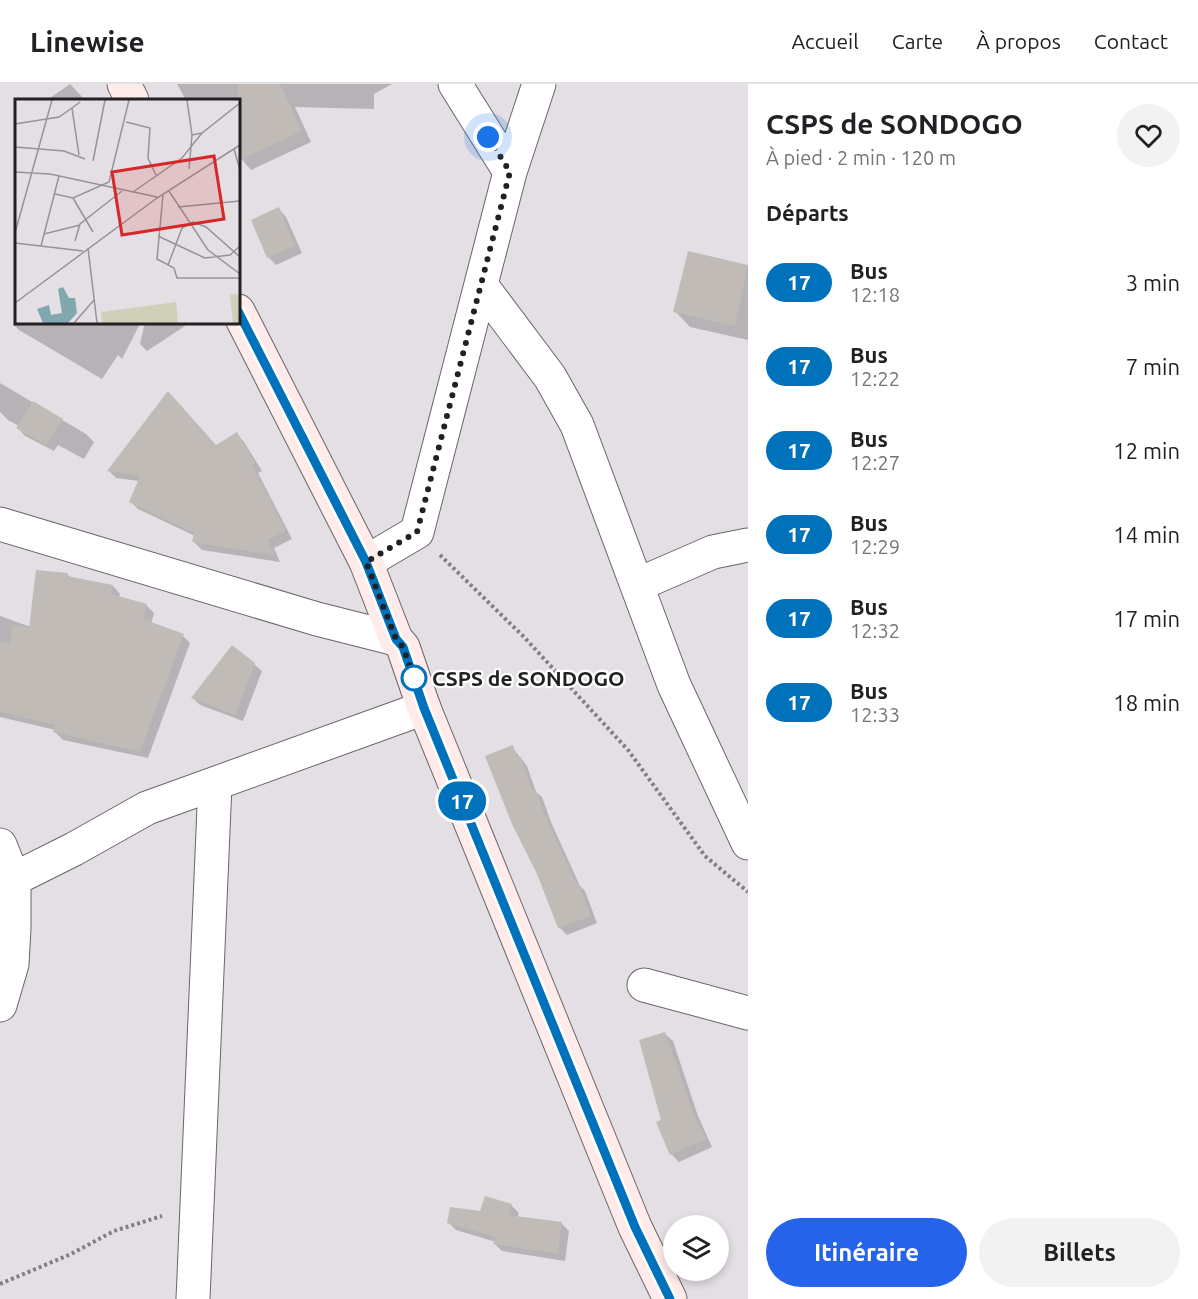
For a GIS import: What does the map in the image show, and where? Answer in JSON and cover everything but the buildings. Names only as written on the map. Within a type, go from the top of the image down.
[{"type":"street","points":[[124,84],[132,99]]},
{"type":"street","points":[[455,84],[510,172]]},
{"type":"street","points":[[366,562],[417,532],[510,172],[539,84]]},
{"type":"street","points":[[481,285],[550,377],[577,425],[674,685],[748,843]]},
{"type":"street","points":[[240,315],[366,562],[396,639],[403,647],[424,708],[635,1227],[670,1299]]},
{"type":"street","points":[[0,524],[317,619],[396,639]]},
{"type":"street","points":[[636,585],[713,552],[748,544]]},
{"type":"street","points":[[7,883],[147,808],[424,708]]},
{"type":"street","points":[[194,1299],[196,1205],[215,784]]},
{"type":"street","points":[[0,844],[7,883],[12,964],[0,1005]]},
{"type":"street","points":[[644,985],[748,1013]]},
{"type":"path","points":[[417,532],[524,637],[628,750],[705,856],[748,892]]},
{"type":"path","points":[[0,1284],[71,1254],[114,1231],[196,1205]]},
{"type":"bus line","name":"17","points":[[240,315],[366,562],[396,639],[403,647],[424,708],[635,1227],[670,1299]]},
{"type":"place","name":"CSPS de SONDOGO","points":[[414,678]]},
{"type":"route","points":[[414,678],[417,687],[403,647],[396,639],[366,562],[417,532],[510,172],[488,137]]}]
